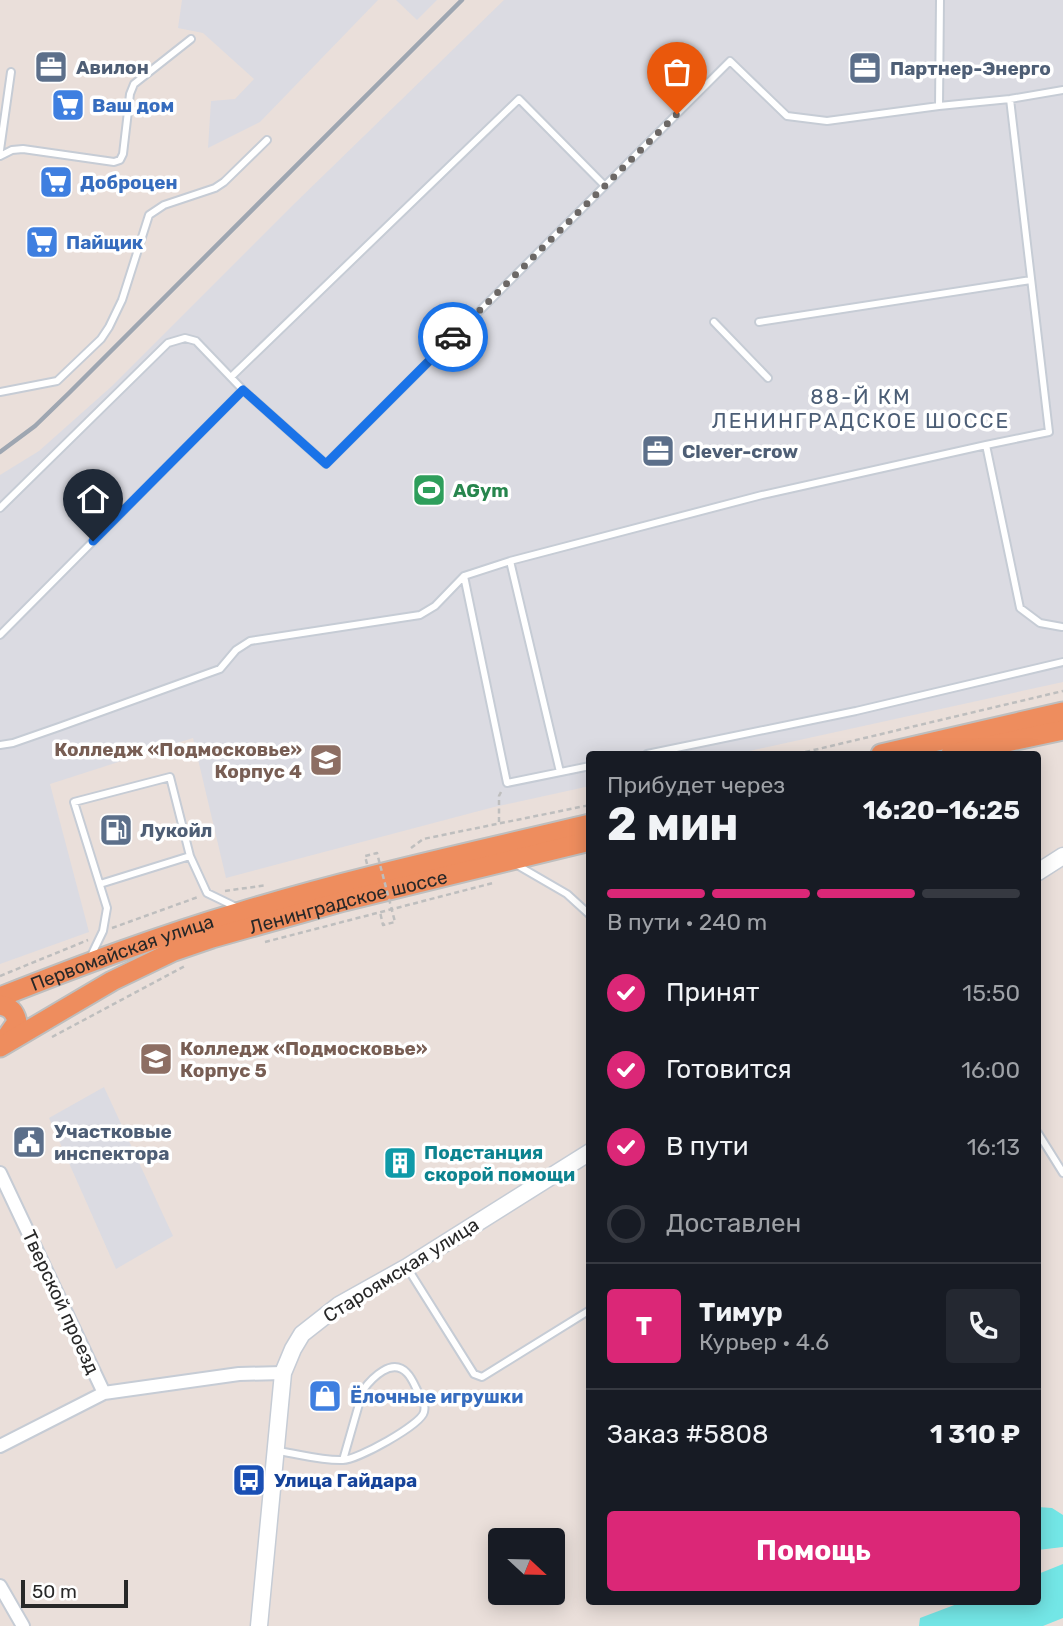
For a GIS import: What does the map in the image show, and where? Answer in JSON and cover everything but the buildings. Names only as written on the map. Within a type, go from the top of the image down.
[{"type":"highway","points":[[894,751],[1063,712]]},
{"type":"highway","points":[[965,751],[1063,730]]},
{"type":"highway","name":"Ленинградское шоссе","points":[[243,911],[342,884],[586,825]]},
{"type":"highway","name":"Ленинградское шоссе","points":[[112,981],[174,951],[246,927],[586,842]]},
{"type":"highway","name":"Первомайская улица","points":[[0,997],[88,962],[243,911]]},
{"type":"highway","name":"Первомайская улица","points":[[0,1046],[112,981]]},
{"type":"highway","points":[[0,1005],[10,1008],[16,1014],[17,1022],[0,1046]]},
{"type":"street","points":[[1041,870],[1063,856]]},
{"type":"street","name":"Староямская улица","points":[[259,1626],[283,1373],[302,1334],[339,1305],[407,1267],[586,1155]]},
{"type":"street","name":"Тверской проезд","points":[[0,1173],[104,1393]]},
{"type":"street","points":[[0,1447],[104,1393],[239,1374],[283,1373]]},
{"type":"street","points":[[0,1586],[23,1626]]},
{"type":"lane","points":[[939,106],[940,0]]},
{"type":"lane","points":[[0,156],[12,150],[23,149],[114,162],[120,160],[130,94],[134,85],[191,39]]},
{"type":"lane","points":[[0,508],[168,343],[186,338],[196,341],[243,390],[326,464],[730,61],[787,116],[827,121],[1063,90]]},
{"type":"lane","points":[[0,150],[11,72]]},
{"type":"lane","points":[[231,377],[519,99],[605,186]]},
{"type":"lane","points":[[0,745],[48,731],[220,669],[236,650],[250,641],[420,615],[435,606],[464,576],[510,561],[762,495],[1049,432],[1010,99]]},
{"type":"lane","points":[[0,392],[57,382],[101,339],[109,327],[122,300],[149,215],[164,205],[225,182],[267,140]]},
{"type":"lane","points":[[759,323],[1031,280]]},
{"type":"lane","points":[[714,322],[768,378]]},
{"type":"lane","points":[[0,635],[243,390]]},
{"type":"lane","points":[[986,445],[1020,608],[1040,623],[1063,628]]},
{"type":"lane","points":[[510,561],[559,772]]},
{"type":"lane","points":[[464,576],[507,783],[586,767]]},
{"type":"lane","points":[[662,751],[856,711],[1063,662]]},
{"type":"lane","points":[[88,962],[103,931],[107,908],[74,802],[170,778],[190,856],[207,893],[243,911]]},
{"type":"lane","points":[[100,884],[190,856]]},
{"type":"lane","points":[[509,861],[567,894],[586,911]]},
{"type":"lane","points":[[1041,1138],[1063,1172]]},
{"type":"lane","points":[[407,1267],[474,1374],[482,1377],[586,1312]]},
{"type":"lane","points":[[276,1451],[344,1461],[359,1456],[418,1422],[425,1410],[424,1402],[407,1373],[401,1369],[386,1368],[363,1390],[344,1461]]},
{"type":"path","points":[[810,751],[1063,691]]},
{"type":"path","points":[[499,822],[499,796],[507,783]]},
{"type":"path","points":[[367,864],[365,856],[377,853],[395,922],[383,925],[380,912]]},
{"type":"path","points":[[266,942],[496,883]]},
{"type":"path","points":[[47,1040],[188,965]]},
{"type":"path","points":[[0,972],[7,973]]},
{"type":"shaded area","points":[[182,0],[378,0],[260,122],[208,148],[211,101],[235,99],[254,79],[203,33],[178,28]]},
{"type":"shaded area","points":[[396,0],[437,0],[417,20]]},
{"type":"shaded area","points":[[504,0],[1063,0],[1063,682],[750,751],[586,751],[586,787],[494,807],[226,878],[193,738],[50,784],[89,932],[0,964],[0,475],[39,451],[112,386]]},
{"type":"shaded area","points":[[104,1087],[173,1236],[116,1269],[49,1118]]},
{"type":"water","points":[[1041,1507],[1052,1508],[1063,1515],[1063,1547],[1041,1550]]},
{"type":"water","points":[[1063,1564],[1063,1618],[1043,1626],[919,1626],[920,1618],[954,1605],[1041,1605],[1041,1573]]},
{"type":"railway","points":[[0,452],[35,426],[69,393],[462,0]]},
{"type":"way so far","points":[[453,337],[677,114]]},
{"type":"place","name":"Авилон","points":[[51,67]]},
{"type":"place","name":"Партнер-Энерго","points":[[865,68]]},
{"type":"place","name":"Ваш дом","points":[[68,105]]},
{"type":"place","name":"Доброцен","points":[[56,182]]},
{"type":"place","name":"Пайщик","points":[[42,242]]},
{"type":"place","name":"Clever-crow","points":[[658,451]]},
{"type":"place","name":"AGym","points":[[429,490]]},
{"type":"place","name":"Колледж «Подмосковье» Корпус 4","points":[[326,760]]},
{"type":"place","name":"Лукойл","points":[[116,830]]},
{"type":"place","name":"Колледж «Подмосковье» Корпус 5","points":[[156,1059]]},
{"type":"place","name":"Участковые инспектора","points":[[29,1142]]},
{"type":"place","name":"Подстанция скорой помощи","points":[[400,1163]]},
{"type":"place","name":"Ёлочные игрушки","points":[[325,1396]]},
{"type":"place","name":"Улица Гайдара","points":[[249,1480]]},
{"type":"district","name":"88-Й КМ ЛЕНИНГРАДСКОЕ ШОССЕ","points":[[861,408]]},
{"type":"route","points":[[93,541],[243,390],[326,464],[453,337]]}]
